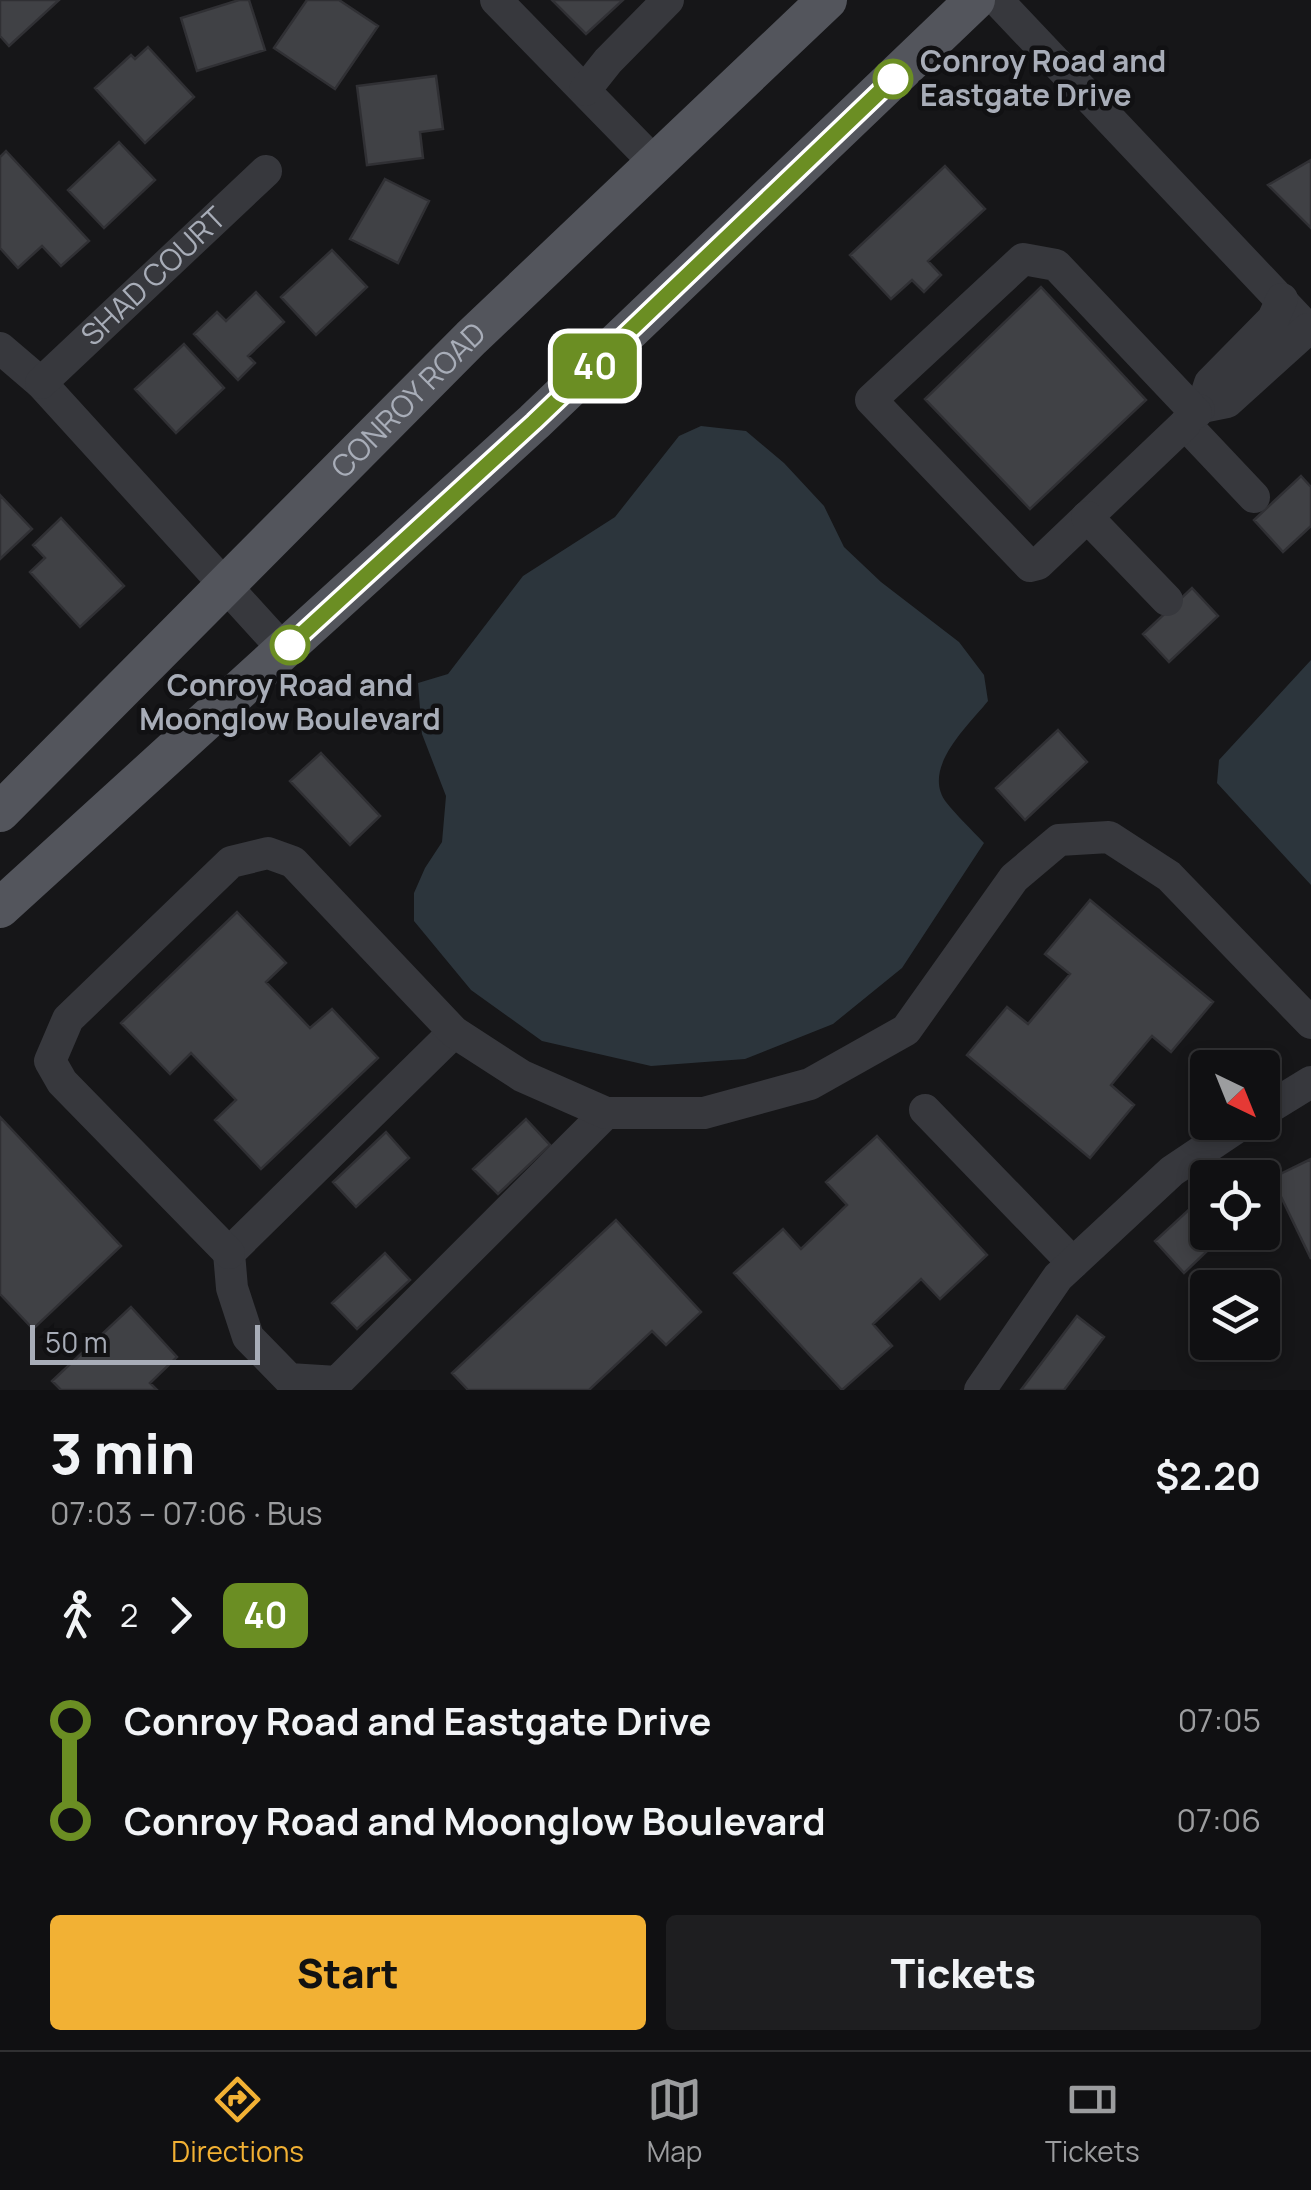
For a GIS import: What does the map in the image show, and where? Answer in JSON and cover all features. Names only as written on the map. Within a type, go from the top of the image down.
[{"type":"main road","name":"CONROY ROAD","points":[[0,812],[471,338],[826,0]]},
{"type":"main road","points":[[0,908],[604,357],[975,0]]},
{"type":"street","points":[[496,0],[656,163]]},
{"type":"street","points":[[584,90],[668,0]]},
{"type":"street","points":[[997,0],[1310,331],[1227,402],[1194,415]]},
{"type":"street","name":"SHAD COURT","points":[[41,383],[266,171]]},
{"type":"street","points":[[1254,497],[1194,415],[1056,265],[1023,259],[871,400],[1030,566],[1038,564],[1194,415],[1210,383],[1273,319],[1282,300]]},
{"type":"street","points":[[0,348],[41,383],[284,650]]},
{"type":"street","points":[[1088,517],[1168,600]]},
{"type":"street","points":[[606,1113],[341,1386],[289,1379],[248,1337],[232,1288],[230,1253],[62,1082],[50,1061],[68,1019],[231,862],[268,853],[293,862],[454,1032],[522,1076],[606,1113],[704,1113],[810,1084],[906,1030],[1014,878],[1059,840],[1108,837],[1169,876],[1311,1023]]},
{"type":"street","points":[[230,1253],[454,1032]]},
{"type":"street","points":[[1280,1101],[1311,1082]]},
{"type":"street","points":[[925,1110],[1073,1263]]},
{"type":"street","points":[[980,1390],[1058,1277],[1172,1171],[1219,1140]]},
{"type":"shaded area","points":[[701,426],[746,431],[784,463],[824,506],[844,547],[881,582],[959,642],[984,675],[988,701],[950,748],[939,775],[946,802],[984,843],[902,968],[833,1024],[745,1059],[651,1066],[542,1041],[471,990],[414,921],[414,893],[442,842],[446,796],[422,734],[418,683],[448,674],[523,576],[615,517],[679,436]]},
{"type":"shaded area","points":[[1311,660],[1311,885],[1217,783],[1219,760]]},
{"type":"building","points":[[0,0],[59,0],[9,46],[0,36]]},
{"type":"building","points":[[249,0],[265,50],[197,71],[181,18]]},
{"type":"building","points":[[307,0],[339,0],[378,26],[335,89],[274,48]]},
{"type":"building","points":[[552,0],[623,0],[586,34]]},
{"type":"building","points":[[148,47],[194,97],[145,143],[95,88],[131,55],[135,59]]},
{"type":"building","points":[[436,76],[443,129],[420,132],[423,158],[367,165],[357,86]]},
{"type":"building","points":[[119,142],[155,180],[104,228],[68,190]]},
{"type":"building","points":[[6,151],[89,241],[61,266],[42,246],[18,268],[0,248],[0,157]]},
{"type":"building","points":[[1311,160],[1311,228],[1268,185]]},
{"type":"building","points":[[945,166],[985,209],[928,261],[941,275],[924,292],[912,280],[891,299],[850,255]]},
{"type":"building","points":[[385,179],[429,201],[398,263],[350,239]]},
{"type":"building","points":[[332,250],[367,287],[316,335],[281,297]]},
{"type":"building","points":[[1041,287],[1146,400],[1030,509],[925,399]]},
{"type":"building","points":[[256,292],[284,322],[248,356],[255,363],[238,380],[194,334],[217,312],[226,321]]},
{"type":"building","points":[[184,344],[224,388],[176,433],[135,389]]},
{"type":"building","points":[[1301,476],[1311,487],[1311,526],[1283,552],[1254,520]]},
{"type":"building","points":[[0,495],[32,529],[0,559]]},
{"type":"building","points":[[61,518],[124,586],[80,627],[30,572],[45,558],[33,545]]},
{"type":"building","points":[[1192,588],[1218,616],[1169,662],[1143,634]]},
{"type":"building","points":[[1058,730],[1087,762],[1025,820],[996,788]]},
{"type":"building","points":[[321,753],[380,816],[350,845],[290,781]]},
{"type":"building","points":[[1090,900],[1213,1002],[1171,1052],[1152,1036],[1111,1085],[1134,1105],[1090,1158],[967,1055],[1007,1007],[1028,1024],[1070,974],[1045,954]]},
{"type":"building","points":[[237,912],[286,963],[266,982],[310,1028],[332,1009],[378,1058],[261,1169],[215,1120],[236,1100],[191,1053],[170,1074],[121,1023]]},
{"type":"building","points":[[0,1117],[121,1246],[33,1329],[0,1294]]},
{"type":"building","points":[[526,1119],[550,1145],[498,1194],[473,1169]]},
{"type":"building","points":[[386,1132],[409,1158],[356,1207],[333,1182]]},
{"type":"building","points":[[877,1136],[987,1255],[940,1299],[921,1279],[873,1324],[892,1346],[842,1390],[734,1273],[783,1229],[801,1249],[847,1205],[826,1182]]},
{"type":"building","points":[[1311,1159],[1311,1259],[1280,1195],[1280,1174]]},
{"type":"building","points":[[1190,1209],[1190,1250],[1208,1250],[1184,1273],[1155,1241]]},
{"type":"building","points":[[616,1220],[701,1312],[666,1345],[652,1331],[589,1390],[468,1390],[452,1373]]},
{"type":"building","points":[[385,1253],[410,1280],[357,1329],[332,1303]]},
{"type":"building","points":[[131,1307],[177,1357],[150,1383],[157,1390],[61,1390],[52,1381]]},
{"type":"building","points":[[1077,1316],[1104,1337],[1064,1390],[1021,1390]]},
{"type":"bus line","name":"40","points":[[290,645],[688,278],[893,79]]},
{"type":"place","name":"Conroy Road and Eastgate Drive","points":[[893,79]]},
{"type":"place","name":"Conroy Road and Moonglow Boulevard","points":[[290,645]]}]
